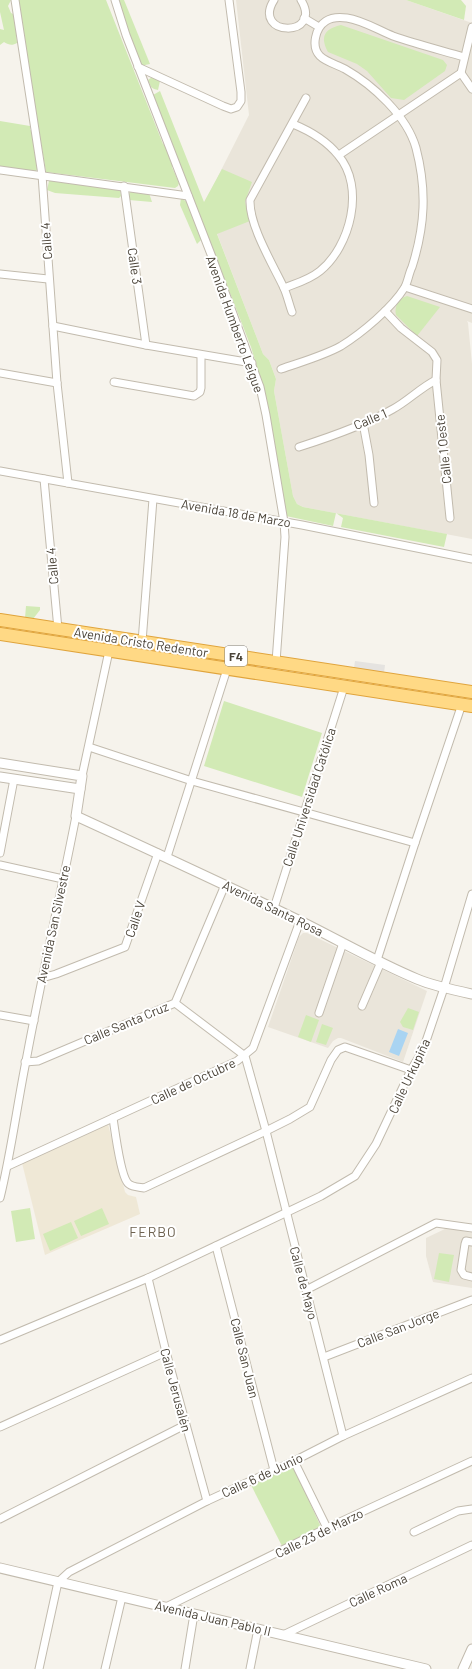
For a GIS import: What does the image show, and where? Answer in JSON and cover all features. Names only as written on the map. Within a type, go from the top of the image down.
[{"type":"highway","name":"Avenida Cristo Redentor","points":[[0,620],[472,692]]},
{"type":"highway","name":"Avenida Cristo Redentor","points":[[0,634],[467,705]]},
{"type":"street","name":"Calle 4","points":[[15,0],[42,175],[48,279],[68,483]]},
{"type":"street","name":"Avenida Humberto Leigue","points":[[115,0],[138,67],[252,363],[260,388],[284,522],[285,537],[276,662]]},
{"type":"street","points":[[138,67],[223,106],[231,109],[237,107],[241,101],[241,92],[229,0]]},
{"type":"street","points":[[274,0],[271,5],[270,16],[272,21],[281,28],[292,29],[301,23],[304,18],[305,12],[301,0]]},
{"type":"street","points":[[304,18],[319,27]]},
{"type":"street","points":[[281,368],[340,346],[360,332],[385,311],[405,287],[419,244],[424,197],[415,147],[408,129],[398,115],[371,86],[346,69],[321,57],[316,48],[316,38],[319,27],[326,21],[333,18],[348,18],[393,36],[464,57]]},
{"type":"street","points":[[472,27],[461,73],[472,89]]},
{"type":"street","points":[[339,156],[461,73]]},
{"type":"street","points":[[292,312],[284,288],[260,238],[250,207],[250,200],[306,98]]},
{"type":"street","points":[[284,288],[306,280],[320,271],[330,261],[339,249],[346,235],[351,217],[351,182],[339,156],[310,131],[293,124]]},
{"type":"street","points":[[0,170],[188,196]]},
{"type":"street","name":"Calle 3","points":[[124,186],[146,345]]},
{"type":"street","points":[[0,274],[48,279]]},
{"type":"street","points":[[405,287],[472,309]]},
{"type":"street","name":"Calle 1 Oeste","points":[[385,311],[401,328],[432,352],[437,360],[436,380],[450,518]]},
{"type":"street","points":[[53,326],[146,345],[252,363]]},
{"type":"street","points":[[114,382],[194,396],[200,392],[202,388],[201,355]]},
{"type":"street","points":[[0,373],[57,383]]},
{"type":"street","name":"Calle 1","points":[[298,447],[363,423],[393,409],[427,384],[436,380]]},
{"type":"street","points":[[363,423],[369,454],[374,502]]},
{"type":"street","name":"Avenida 18 de Marzo","points":[[0,471],[284,522],[472,560]]},
{"type":"street","name":"Calle 4","points":[[44,479],[58,629]]},
{"type":"street","points":[[142,642],[153,499]]},
{"type":"street","name":"Avenida San Silvestre","points":[[0,1198],[8,1166],[25,1062],[76,816],[82,776],[109,651]]},
{"type":"street","points":[[167,857],[227,669]]},
{"type":"street","name":"Calle Universidad Católica","points":[[274,908],[344,686]]},
{"type":"street","points":[[362,1006],[379,961],[415,843],[467,705]]},
{"type":"street","points":[[89,747],[192,781],[415,843]]},
{"type":"street","points":[[0,763],[82,776]]},
{"type":"street","points":[[0,777],[80,788]]},
{"type":"street","points":[[0,853],[14,779]]},
{"type":"street","name":"Avenida Santa Rosa","points":[[76,816],[167,857],[418,979],[444,988],[472,994]]},
{"type":"street","name":"Calle V","points":[[42,978],[125,947],[158,853]]},
{"type":"street","points":[[0,865],[63,879]]},
{"type":"street","name":"Calle Santa Cruz","points":[[25,1062],[38,1061],[174,1003],[225,885]]},
{"type":"street","name":"Calle Urkupiña","points":[[0,1340],[148,1278],[321,1196],[355,1176],[376,1144],[423,1050],[444,988],[472,894]]},
{"type":"street","name":"Calle de Octubre","points":[[8,1166],[245,1056],[254,1048],[300,921]]},
{"type":"street","points":[[318,1013],[343,943]]},
{"type":"street","points":[[174,1003],[245,1056]]},
{"type":"street","points":[[0,1015],[34,1021]]},
{"type":"street","points":[[113,1118],[121,1164],[127,1182],[134,1187],[144,1188],[266,1131],[310,1107],[331,1060],[338,1050],[345,1047],[412,1070]]},
{"type":"street","name":"Calle de Mayo","points":[[245,1056],[266,1131],[343,1436]]},
{"type":"street","points":[[306,1290],[436,1223],[472,1228]]},
{"type":"street","points":[[472,1242],[468,1241],[465,1244],[461,1270],[464,1275],[472,1277]]},
{"type":"street","name":"Calle San Juan","points":[[216,1246],[274,1470]]},
{"type":"street","name":"Calle Jerusalén","points":[[148,1278],[185,1425],[207,1501]]},
{"type":"street","name":"Calle San Jorge","points":[[324,1357],[472,1300]]},
{"type":"street","points":[[0,1428],[166,1352]]},
{"type":"street","name":"Calle 6 de Junio","points":[[58,1582],[69,1572],[207,1501],[294,1461],[343,1436],[472,1378]]},
{"type":"street","points":[[0,1519],[185,1425]]},
{"type":"street","points":[[294,1461],[328,1528]]},
{"type":"street","name":"Calle 23 de Marzo","points":[[166,1607],[328,1528],[472,1462]]},
{"type":"street","points":[[414,1532],[458,1511],[472,1509]]},
{"type":"street","name":"Calle Roma","points":[[283,1635],[472,1545]]},
{"type":"street","name":"Avenida Juan Pablo II","points":[[0,1568],[426,1669]]},
{"type":"street","points":[[39,1669],[58,1582]]},
{"type":"street","points":[[105,1669],[122,1597]]},
{"type":"street","points":[[185,1669],[194,1614]]},
{"type":"street","points":[[250,1669],[258,1629]]},
{"type":"street","points":[[463,1669],[472,1649]]},
{"type":"shaded area","points":[[236,0],[406,0],[472,23],[472,323],[467,321],[472,364],[472,539],[303,507],[297,504],[293,496],[274,391],[276,379],[269,360],[263,354],[205,202],[249,115]]},
{"type":"shaded area","points":[[355,661],[385,665],[384,673],[354,668]]},
{"type":"shaded area","points":[[303,933],[307,933],[427,991],[403,1062],[341,1038],[333,1041],[328,1048],[268,1027],[299,937]]},
{"type":"shaded area","points":[[108,1124],[125,1192],[128,1195],[136,1197],[140,1214],[45,1255],[22,1163]]},
{"type":"shaded area","points":[[447,1228],[472,1233],[472,1288],[433,1282],[426,1256],[426,1238]]},
{"type":"green space","points":[[0,0],[11,0],[8,6],[11,13],[15,15],[17,43],[14,45],[4,42],[0,45],[0,29],[4,30],[0,12]]},
{"type":"green space","points":[[18,0],[106,0],[163,144],[174,149],[153,95],[160,91],[204,202],[222,169],[252,182],[245,202],[250,221],[217,234],[263,354],[269,360],[276,379],[274,391],[293,496],[297,504],[303,507],[336,513],[333,526],[286,516],[266,397],[251,347],[179,162],[172,167],[179,183],[175,188],[46,172],[27,63]]},
{"type":"green space","points":[[118,0],[124,0],[150,64],[140,66]]},
{"type":"green space","points":[[406,0],[461,0],[466,6],[464,20]]},
{"type":"green space","points":[[341,25],[443,60],[447,65],[445,71],[404,100],[391,98],[367,71],[357,64],[328,52],[324,42],[325,34],[327,31]]},
{"type":"green space","points":[[152,77],[160,81],[158,90],[151,87],[148,80]]},
{"type":"green space","points":[[0,121],[30,126],[30,130],[34,131],[38,171],[36,170],[36,175],[0,170]]},
{"type":"green space","points":[[52,180],[120,189],[121,196],[119,198],[55,193],[47,190],[49,181]]},
{"type":"green space","points":[[131,191],[149,193],[152,202],[129,200],[129,194]]},
{"type":"green space","points":[[181,198],[187,202],[201,240],[197,244],[180,205]]},
{"type":"green space","points":[[407,296],[440,307],[417,336],[396,315],[397,304],[401,299]]},
{"type":"green space","points":[[336,513],[447,534],[444,547],[341,527],[343,518]]},
{"type":"green space","points":[[26,606],[40,607],[40,610],[33,619],[25,618]]},
{"type":"green space","points":[[224,701],[322,733],[302,797],[204,766]]},
{"type":"green space","points":[[408,1008],[419,1012],[413,1030],[403,1027],[400,1022]]},
{"type":"green space","points":[[306,1015],[319,1020],[311,1042],[298,1037]]},
{"type":"green space","points":[[322,1024],[333,1028],[326,1045],[316,1042]]},
{"type":"green space","points":[[30,1208],[35,1239],[16,1242],[11,1211]]},
{"type":"green space","points":[[102,1208],[109,1224],[81,1236],[74,1221]]},
{"type":"green space","points":[[71,1222],[78,1238],[50,1251],[43,1234]]},
{"type":"green space","points":[[439,1253],[454,1255],[449,1282],[434,1279]]},
{"type":"green space","points":[[293,1465],[320,1525],[318,1528],[282,1546],[251,1485]]},
{"type":"water","points":[[398,1029],[408,1033],[399,1056],[389,1052]]},
{"type":"district","name":"FERBO","points":[[153,1231]]}]
